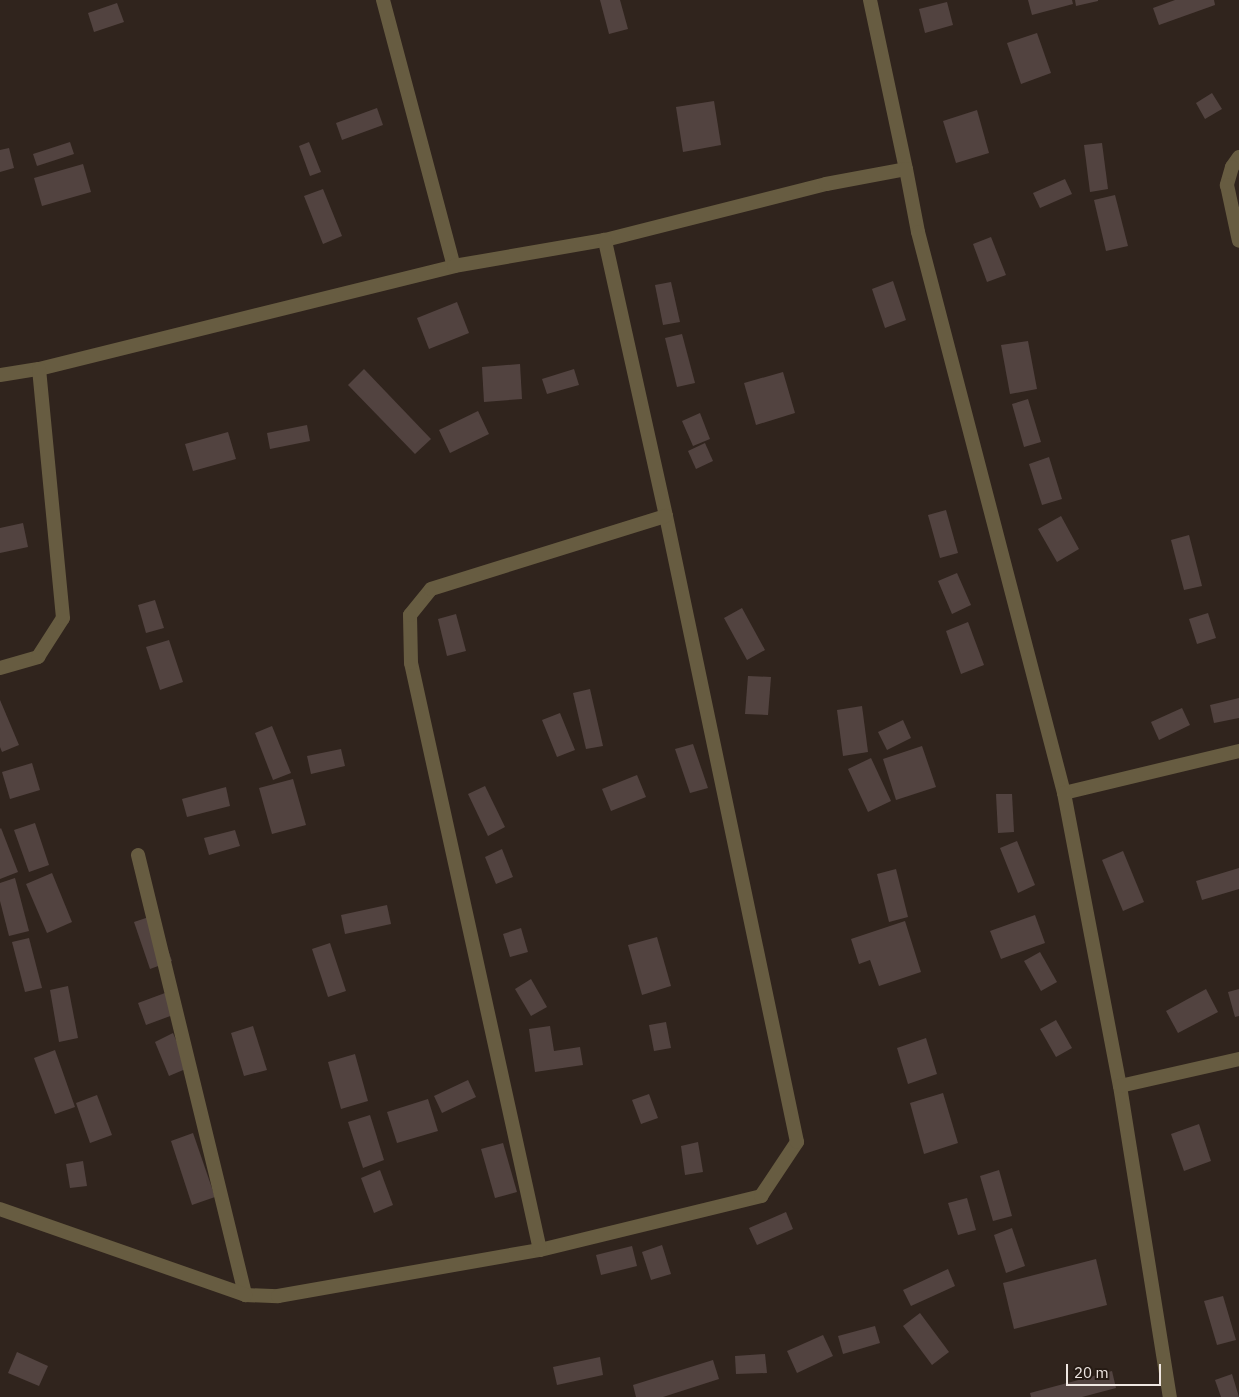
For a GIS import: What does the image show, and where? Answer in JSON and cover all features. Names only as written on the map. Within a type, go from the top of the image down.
[{"type":"street","points":[[383,0],[454,266]]},
{"type":"street","points":[[870,0],[918,232],[1064,793],[1120,1086],[1170,1397]]},
{"type":"street","points":[[1239,157],[1232,167],[1227,185],[1239,242]]},
{"type":"street","points":[[0,375],[40,369],[454,266],[605,240],[826,184],[906,169]]},
{"type":"street","points":[[0,1209],[245,1294],[278,1296],[540,1250],[762,1196],[797,1142],[666,516],[605,240]]},
{"type":"street","points":[[0,668],[38,657],[63,618],[40,369]]},
{"type":"street","points":[[540,1250],[411,663],[410,615],[431,589],[666,516]]},
{"type":"street","points":[[1064,793],[1239,751]]},
{"type":"street","points":[[138,855],[245,1294]]},
{"type":"street","points":[[1120,1086],[1239,1059]]},
{"type":"building","points":[[600,0],[620,0],[628,29],[609,34]]},
{"type":"building","points":[[1028,0],[1072,0],[1073,4],[1032,15]]},
{"type":"building","points":[[1075,0],[1098,0],[1098,1],[1076,6]]},
{"type":"building","points":[[1175,0],[1214,0],[1215,5],[1159,25],[1153,8]]},
{"type":"building","points":[[947,2],[953,25],[925,33],[919,9]]},
{"type":"building","points":[[117,3],[124,22],[94,32],[88,13]]},
{"type":"building","points":[[1037,33],[1051,73],[1021,84],[1007,43]]},
{"type":"building","points":[[1212,93],[1222,109],[1205,119],[1196,103]]},
{"type":"building","points":[[714,101],[721,145],[683,152],[676,107]]},
{"type":"building","points":[[377,108],[383,125],[342,140],[336,123]]},
{"type":"building","points":[[977,110],[989,153],[956,163],[943,121]]},
{"type":"building","points":[[70,142],[74,154],[37,166],[33,154]]},
{"type":"building","points":[[309,142],[321,172],[310,176],[299,146]]},
{"type":"building","points":[[1102,143],[1108,189],[1090,192],[1084,145]]},
{"type":"building","points":[[9,148],[14,168],[0,172],[0,150]]},
{"type":"building","points":[[83,164],[91,192],[42,206],[34,178]]},
{"type":"building","points":[[1065,179],[1072,194],[1040,208],[1033,193]]},
{"type":"building","points":[[323,189],[342,236],[323,244],[304,196]]},
{"type":"building","points":[[1115,195],[1128,246],[1106,251],[1094,200]]},
{"type":"building","points":[[991,237],[1006,275],[987,282],[973,244]]},
{"type":"building","points":[[893,281],[906,320],[885,328],[872,289]]},
{"type":"building","points":[[671,282],[680,322],[663,325],[655,285]]},
{"type":"building","points":[[457,302],[469,333],[429,349],[417,318]]},
{"type":"building","points":[[682,334],[695,383],[677,387],[665,338]]},
{"type":"building","points":[[1028,341],[1037,389],[1010,394],[1001,345]]},
{"type":"building","points":[[520,364],[522,399],[484,402],[482,367]]},
{"type":"building","points":[[364,369],[431,439],[415,454],[348,385]]},
{"type":"building","points":[[574,369],[579,385],[547,394],[542,379]]},
{"type":"building","points":[[783,372],[795,413],[756,425],[744,383]]},
{"type":"building","points":[[1028,399],[1041,442],[1024,447],[1012,404]]},
{"type":"building","points":[[478,411],[489,434],[450,453],[439,430]]},
{"type":"building","points":[[700,413],[710,439],[693,446],[682,421]]},
{"type":"building","points":[[307,425],[310,441],[270,449],[267,433]]},
{"type":"building","points":[[228,432],[236,459],[193,471],[185,444]]},
{"type":"building","points":[[705,443],[713,461],[696,469],[688,451]]},
{"type":"building","points":[[1049,457],[1062,499],[1042,505],[1029,464]]},
{"type":"building","points":[[946,510],[958,553],[940,558],[928,515]]},
{"type":"building","points":[[1061,516],[1079,549],[1057,562],[1038,529]]},
{"type":"building","points":[[23,523],[28,547],[0,553],[0,528]]},
{"type":"building","points":[[1189,535],[1202,586],[1184,590],[1171,540]]},
{"type":"building","points":[[957,573],[971,605],[952,614],[938,581]]},
{"type":"building","points":[[155,600],[164,628],[146,633],[138,605]]},
{"type":"building","points":[[742,608],[765,650],[747,660],[724,618]]},
{"type":"building","points":[[1208,613],[1216,638],[1197,644],[1189,619]]},
{"type":"building","points":[[456,614],[466,651],[447,656],[438,619]]},
{"type":"building","points":[[968,622],[984,665],[961,674],[946,631]]},
{"type":"building","points":[[169,640],[183,682],[160,690],[146,647]]},
{"type":"building","points":[[748,676],[771,677],[768,715],[745,714]]},
{"type":"building","points":[[590,689],[603,746],[586,749],[573,693]]},
{"type":"building","points":[[1239,698],[1239,718],[1214,723],[1210,705]]},
{"type":"building","points":[[0,700],[19,745],[2,752],[0,747]]},
{"type":"building","points":[[862,706],[868,752],[843,756],[837,710]]},
{"type":"building","points":[[1182,708],[1190,725],[1159,740],[1151,722]]},
{"type":"building","points":[[560,713],[575,750],[557,757],[542,720]]},
{"type":"building","points":[[903,720],[911,738],[887,750],[878,732]]},
{"type":"building","points":[[272,726],[291,773],[273,780],[255,733]]},
{"type":"building","points":[[693,744],[708,788],[690,793],[675,749]]},
{"type":"building","points":[[922,746],[936,787],[896,800],[883,759]]},
{"type":"building","points":[[341,749],[345,766],[311,774],[307,756]]},
{"type":"building","points":[[871,758],[891,801],[868,812],[848,769]]},
{"type":"building","points":[[32,763],[40,790],[10,799],[2,772]]},
{"type":"building","points":[[637,775],[646,797],[611,811],[602,789]]},
{"type":"building","points":[[293,779],[306,825],[272,834],[259,788]]},
{"type":"building","points":[[485,786],[505,827],[488,836],[468,794]]},
{"type":"building","points":[[226,787],[230,806],[187,817],[182,799]]},
{"type":"building","points":[[996,794],[1012,794],[1014,832],[998,833]]},
{"type":"building","points":[[35,823],[49,865],[29,872],[14,830]]},
{"type":"building","points":[[0,829],[18,872],[0,879]]},
{"type":"building","points":[[235,830],[240,846],[209,855],[204,838]]},
{"type":"building","points":[[1017,841],[1035,885],[1018,893],[1000,848]]},
{"type":"building","points":[[502,849],[513,877],[496,884],[485,857]]},
{"type":"building","points":[[1123,851],[1144,902],[1123,911],[1102,860]]},
{"type":"building","points":[[1239,868],[1239,889],[1202,900],[1196,881]]},
{"type":"building","points":[[896,869],[908,917],[889,922],[877,874]]},
{"type":"building","points":[[52,873],[72,922],[47,933],[26,884]]},
{"type":"building","points":[[15,878],[29,931],[9,936],[0,901],[0,883]]},
{"type":"building","points":[[387,905],[391,924],[345,934],[341,915]]},
{"type":"building","points":[[155,915],[172,961],[150,969],[134,922]]},
{"type":"building","points":[[1035,915],[1045,943],[1001,959],[990,931]]},
{"type":"building","points":[[905,921],[921,972],[879,986],[870,960],[859,964],[851,939]]},
{"type":"building","points":[[521,928],[528,952],[510,957],[503,934]]},
{"type":"building","points":[[657,937],[671,986],[642,995],[628,945]]},
{"type":"building","points":[[29,938],[42,988],[25,992],[12,942]]},
{"type":"building","points":[[330,943],[346,991],[328,997],[312,949]]},
{"type":"building","points":[[1040,952],[1057,982],[1041,991],[1024,961]]},
{"type":"building","points":[[531,979],[547,1007],[531,1016],[515,989]]},
{"type":"building","points":[[68,986],[78,1038],[59,1042],[50,990]]},
{"type":"building","points":[[1206,989],[1218,1012],[1178,1033],[1166,1011]]},
{"type":"building","points":[[1239,989],[1239,1016],[1235,1017],[1228,992]]},
{"type":"building","points":[[165,993],[173,1015],[146,1025],[138,1003]]},
{"type":"building","points":[[1056,1020],[1072,1048],[1056,1057],[1040,1029]]},
{"type":"building","points":[[666,1022],[671,1048],[654,1051],[649,1025]]},
{"type":"building","points":[[253,1026],[267,1070],[244,1076],[231,1033]]},
{"type":"building","points":[[550,1026],[554,1051],[580,1047],[583,1065],[535,1072],[529,1029]]},
{"type":"building","points":[[173,1033],[188,1068],[169,1076],[155,1042]]},
{"type":"building","points":[[926,1038],[937,1074],[908,1084],[897,1048]]},
{"type":"building","points":[[55,1050],[75,1107],[55,1114],[34,1058]]},
{"type":"building","points":[[355,1054],[368,1101],[341,1109],[328,1062]]},
{"type":"building","points":[[468,1080],[476,1097],[442,1113],[434,1096]]},
{"type":"building","points":[[943,1093],[958,1143],[924,1154],[910,1103]]},
{"type":"building","points":[[649,1094],[658,1118],[641,1124],[632,1100]]},
{"type":"building","points":[[97,1095],[112,1135],[90,1143],[76,1103]]},
{"type":"building","points":[[428,1099],[438,1131],[397,1143],[387,1112]]},
{"type":"building","points":[[370,1115],[384,1160],[363,1168],[348,1122]]},
{"type":"building","points":[[1199,1124],[1211,1161],[1184,1171],[1171,1134]]},
{"type":"building","points":[[193,1133],[215,1197],[192,1205],[171,1141]]},
{"type":"building","points":[[698,1142],[703,1172],[685,1175],[681,1146]]},
{"type":"building","points":[[503,1143],[517,1192],[495,1198],[481,1149]]},
{"type":"building","points":[[83,1161],[87,1186],[70,1188],[66,1164]]},
{"type":"building","points":[[380,1170],[393,1205],[374,1213],[361,1178]]},
{"type":"building","points":[[999,1170],[1012,1216],[993,1221],[980,1176]]},
{"type":"building","points":[[967,1198],[976,1230],[958,1235],[948,1203]]},
{"type":"building","points":[[786,1212],[793,1229],[757,1245],[749,1228]]},
{"type":"building","points":[[1012,1228],[1025,1266],[1006,1273],[994,1235]]},
{"type":"building","points":[[662,1245],[671,1274],[651,1280],[642,1252]]},
{"type":"building","points":[[632,1246],[637,1266],[601,1275],[596,1255]]},
{"type":"building","points":[[1096,1259],[1107,1305],[1014,1329],[1003,1283]]},
{"type":"building","points":[[948,1269],[955,1286],[911,1306],[903,1290]]},
{"type":"building","points":[[1223,1296],[1236,1340],[1217,1345],[1204,1301]]},
{"type":"building","points":[[920,1313],[949,1352],[932,1365],[903,1326]]},
{"type":"building","points":[[875,1326],[880,1343],[843,1354],[838,1336]]},
{"type":"building","points":[[823,1335],[833,1356],[797,1373],[787,1351]]},
{"type":"building","points":[[17,1352],[48,1366],[39,1386],[8,1373]]},
{"type":"building","points":[[765,1354],[767,1373],[736,1374],[735,1356]]},
{"type":"building","points":[[600,1357],[603,1375],[557,1385],[553,1367]]},
{"type":"building","points":[[713,1360],[719,1379],[663,1397],[636,1397],[633,1385]]},
{"type":"building","points":[[1112,1371],[1116,1388],[1082,1397],[1031,1397],[1030,1393]]},
{"type":"building","points":[[1232,1374],[1239,1397],[1221,1397],[1215,1380]]}]
